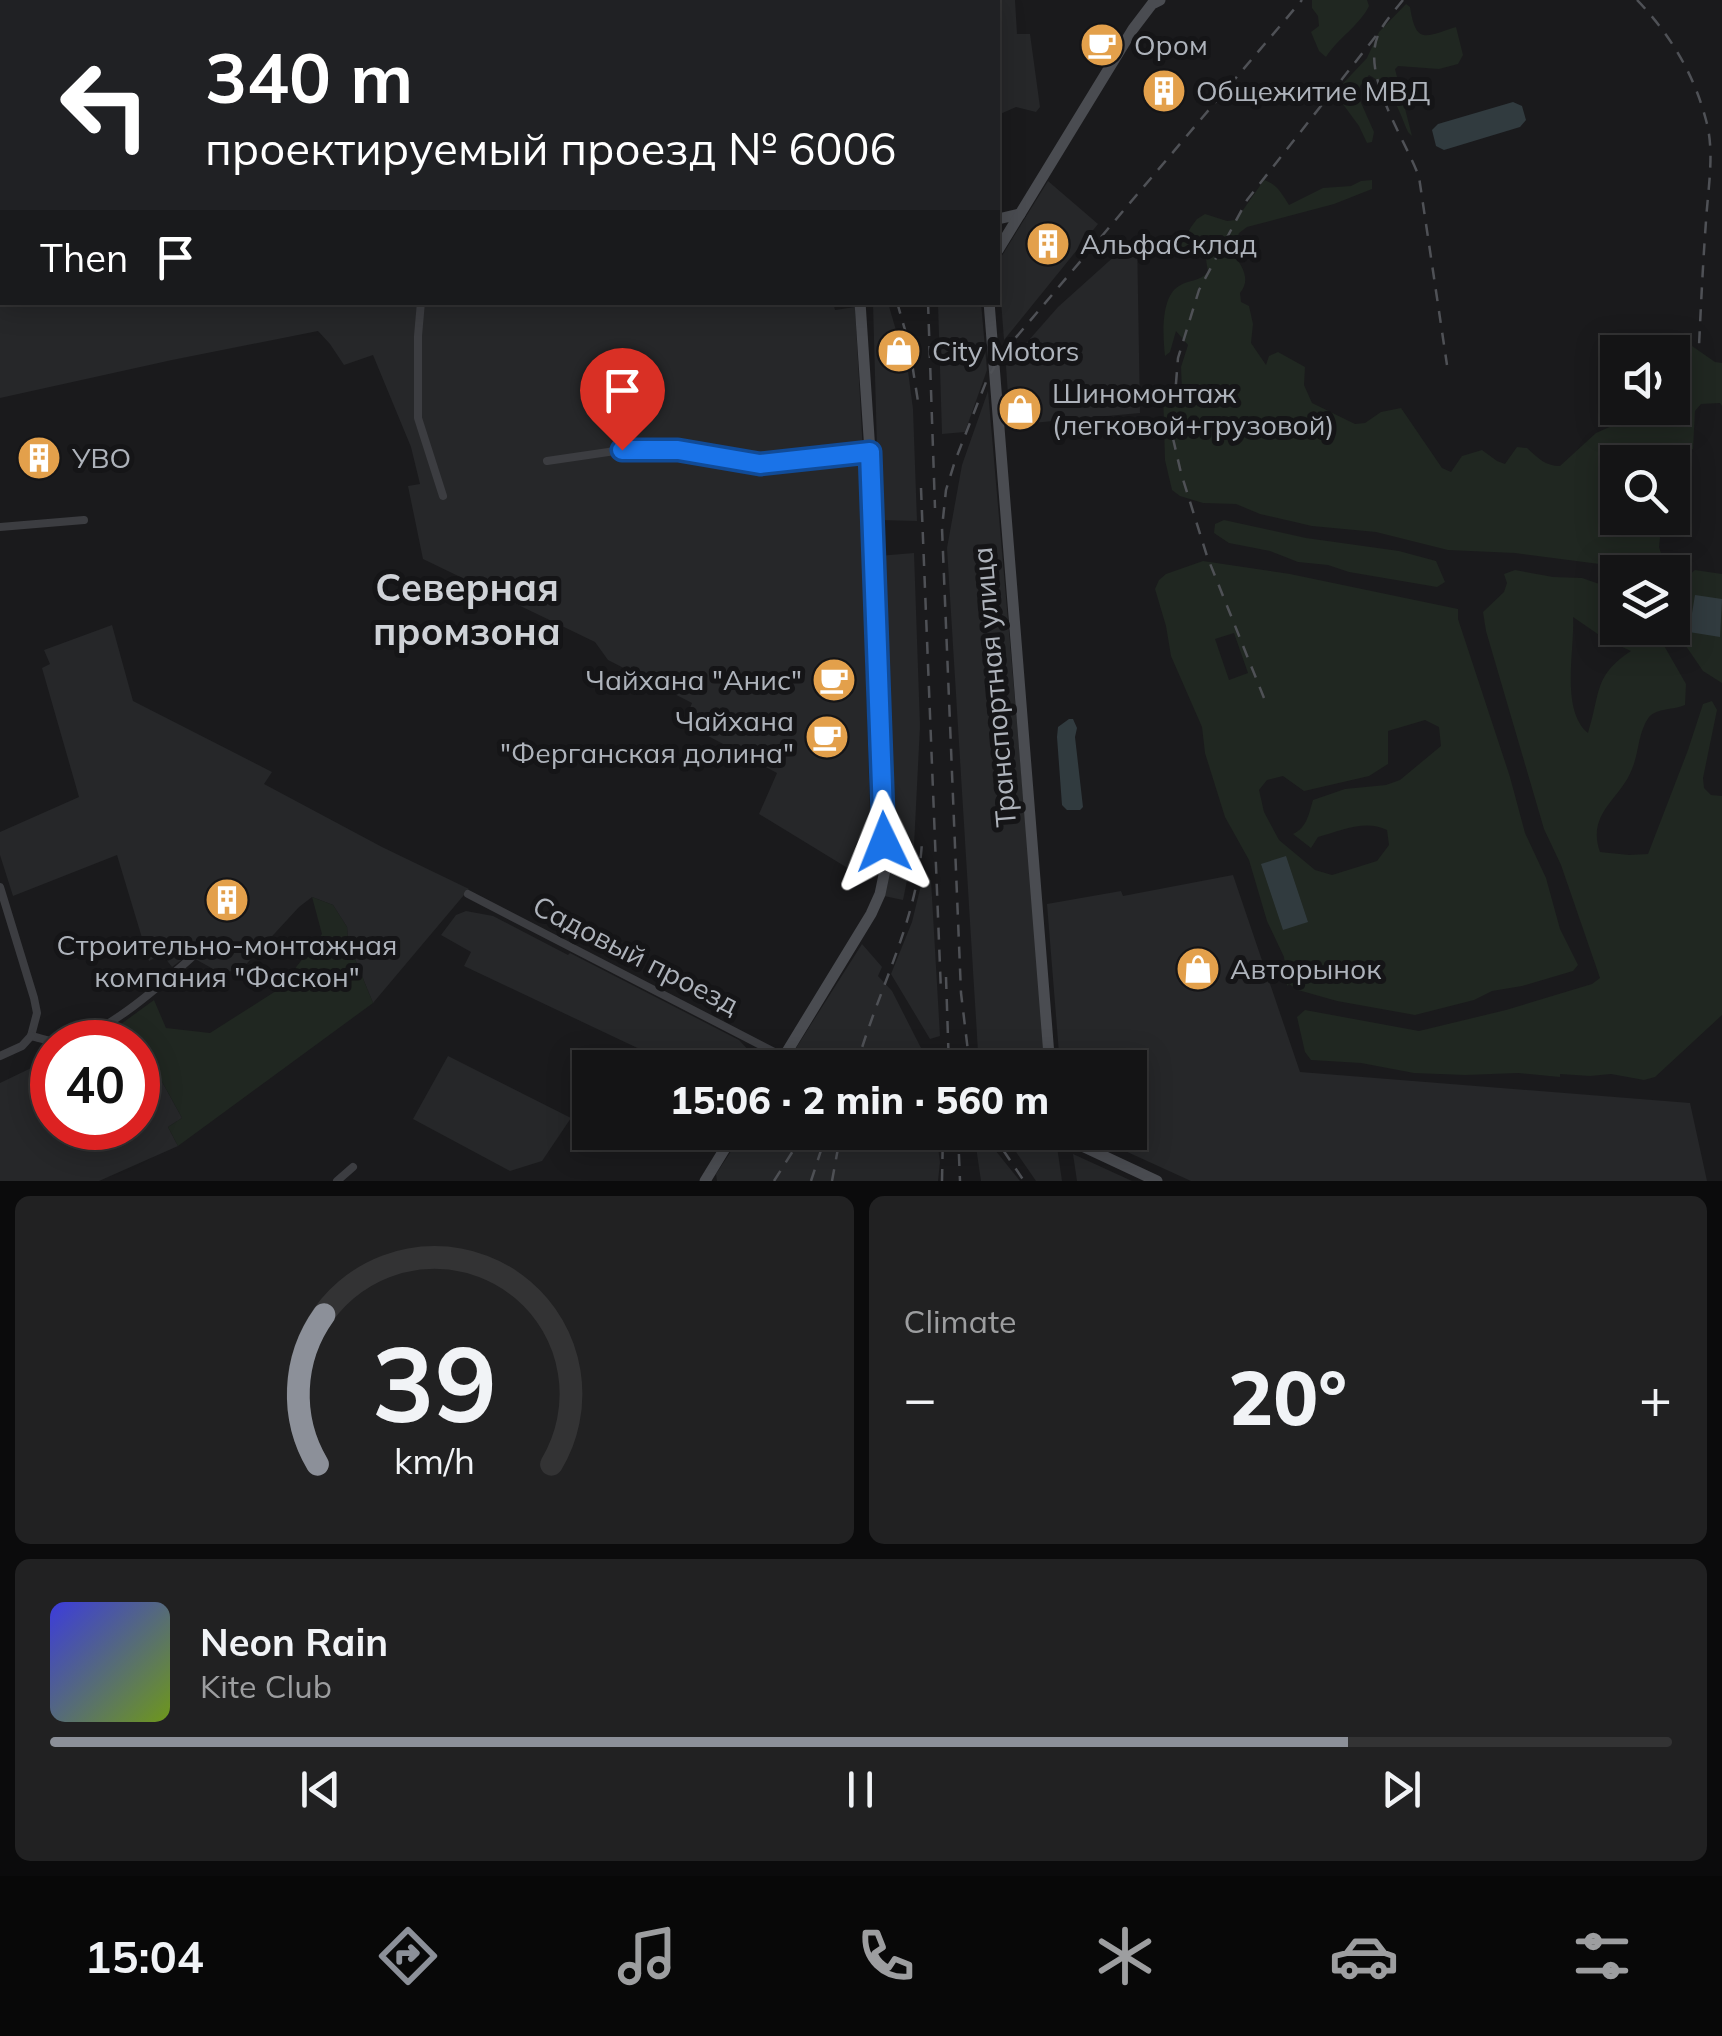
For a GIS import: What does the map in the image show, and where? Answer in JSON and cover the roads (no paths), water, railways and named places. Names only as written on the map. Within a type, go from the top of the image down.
[{"type":"street","points":[[1000,246],[1133,28],[1160,0]]},
{"type":"street","points":[[1000,219],[1020,214]]},
{"type":"street","points":[[1000,230],[1011,227]]},
{"type":"street","points":[[421,305],[418,418],[443,496]]},
{"type":"street","points":[[788,1050],[871,914],[885,870],[870,452],[860,305]]},
{"type":"street","name":"Транспортная улица","points":[[989,305],[1049,1050]]},
{"type":"street","points":[[547,460],[622,450],[678,450],[760,464],[870,452]]},
{"type":"street","points":[[0,526],[84,520]]},
{"type":"street","points":[[0,887],[34,998],[35,1020]]},
{"type":"street","name":"Садовый проезд","points":[[468,894],[759,1050]]},
{"type":"street","points":[[114,1020],[192,957]]},
{"type":"street","points":[[0,1056],[30,1038]]},
{"type":"street","points":[[705,1181],[724,1150]]},
{"type":"street","points":[[1091,1150],[1156,1181]]},
{"type":"street","points":[[337,1181],[354,1167]]},
{"type":"railway","points":[[968,1050],[961,993],[942,528],[946,490],[955,461],[986,382],[1001,355],[1302,0]]},
{"type":"railway","points":[[1403,0],[1380,31],[1375,65],[1386,104],[1419,177],[1447,365]]},
{"type":"railway","points":[[1637,0],[1679,56],[1695,87],[1709,132],[1699,346]]},
{"type":"railway","points":[[1264,698],[1207,556],[1181,473],[1172,434],[1178,358],[1199,290],[1247,200],[1379,32]]},
{"type":"railway","points":[[898,305],[909,344],[919,408]]},
{"type":"railway","points":[[928,305],[935,508]]},
{"type":"railway","points":[[921,488],[941,992]]},
{"type":"railway","points":[[862,1050],[905,928],[922,841]]},
{"type":"railway","points":[[946,977],[948,1050]]},
{"type":"railway","points":[[774,1181],[794,1150]]},
{"type":"railway","points":[[811,1181],[821,1150]]},
{"type":"railway","points":[[832,1181],[838,1150]]},
{"type":"railway","points":[[942,1181],[943,1150]]},
{"type":"railway","points":[[959,1150],[960,1181]]},
{"type":"railway","points":[[1003,1150],[1024,1181]]},
{"type":"place","name":"Ором","points":[[1102,45]]},
{"type":"place","name":"Общежитие МВД","points":[[1164,91]]},
{"type":"place","name":"АльфаСклад","points":[[1048,244]]},
{"type":"place","name":"City Motors","points":[[899,351]]},
{"type":"place","name":"Шиномонтаж (легковой+грузовой)","points":[[1020,409]]},
{"type":"place","name":"УВО","points":[[39,458]]},
{"type":"place","name":"Чайхана \"Анис\"","points":[[834,680]]},
{"type":"place","name":"Чайхана \"Ферганская долина\"","points":[[827,737]]},
{"type":"place","name":"Строительно-монтажная компания \"Фаскон\"","points":[[227,900]]},
{"type":"place","name":"Авторынок","points":[[1198,969]]},
{"type":"district","name":"Северная промзона","points":[[467,610]]}]
